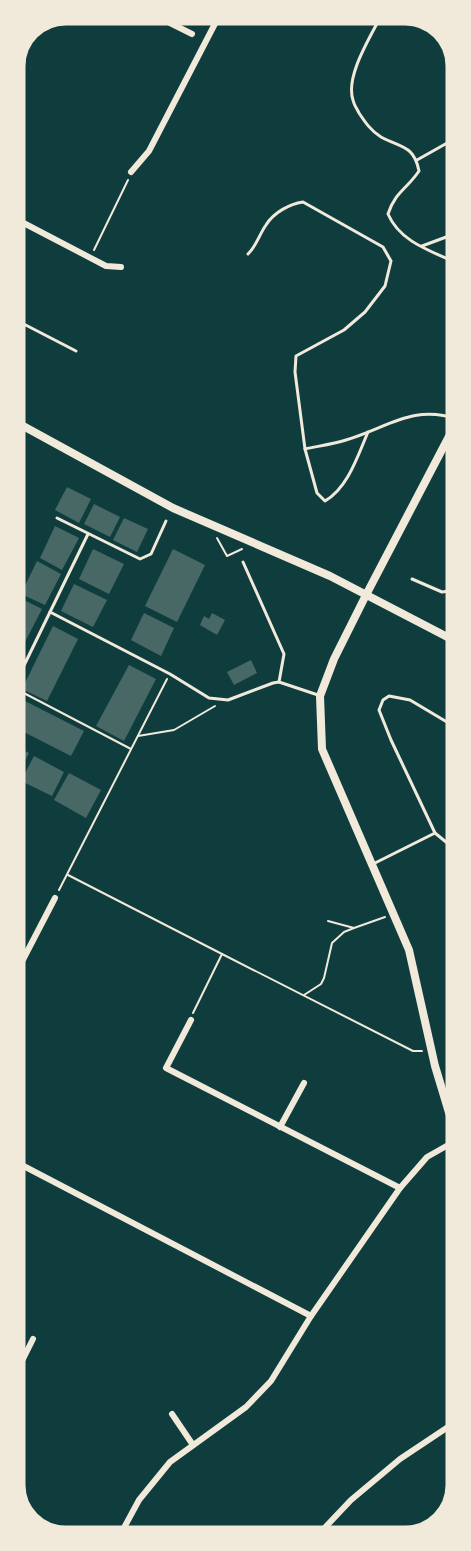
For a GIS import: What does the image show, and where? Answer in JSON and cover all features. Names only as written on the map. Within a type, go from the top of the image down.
[{"type":"main road","points":[[24,426],[173,507],[330,576],[447,637]]},
{"type":"street","points":[[172,24],[192,34]]},
{"type":"street","points":[[131,172],[149,151],[215,24]]},
{"type":"street","points":[[24,223],[106,266],[122,267]]},
{"type":"street","points":[[447,439],[334,659],[320,696],[322,749],[409,950],[432,1051],[447,1104]]},
{"type":"street","points":[[24,958],[55,898]]},
{"type":"street","points":[[190,1020],[166,1068],[400,1188]]},
{"type":"street","points":[[280,1127],[304,1083]]},
{"type":"street","points":[[124,1527],[139,1500],[170,1462],[246,1407],[271,1381],[311,1316],[400,1188],[427,1157],[447,1145]]},
{"type":"street","points":[[24,1166],[311,1316]]},
{"type":"street","points":[[24,1356],[33,1339]]},
{"type":"street","points":[[172,1414],[193,1446]]},
{"type":"street","points":[[325,1527],[351,1500],[400,1459],[447,1428]]},
{"type":"lane","points":[[377,24],[356,68],[351,84],[352,100],[366,125],[380,136],[399,143],[417,160],[419,171],[392,203],[388,214],[393,226],[405,237],[447,258]]},
{"type":"lane","points":[[417,160],[447,143]]},
{"type":"lane","points":[[248,254],[257,244],[267,223],[289,204],[303,202],[383,247],[390,261],[385,286],[365,312],[344,330],[296,356],[295,372],[305,449],[317,493],[325,501],[331,498],[348,477],[368,432]]},
{"type":"lane","points":[[422,246],[447,237]]},
{"type":"lane","points":[[24,324],[76,351]]},
{"type":"lane","points":[[305,449],[346,441],[416,414],[447,416]]},
{"type":"lane","points":[[57,518],[140,559],[151,554],[166,521]]},
{"type":"lane","points":[[24,665],[88,534]]},
{"type":"lane","points":[[243,562],[282,648],[284,659],[279,682]]},
{"type":"lane","points":[[412,579],[442,592],[447,592]]},
{"type":"lane","points":[[50,612],[170,674],[203,694],[219,700],[228,700],[279,682],[320,696]]},
{"type":"lane","points":[[447,722],[410,700],[389,696],[383,700],[379,710],[435,833],[447,842]]},
{"type":"lane","points":[[371,865],[435,833]]},
{"type":"path","points":[[90,258],[131,172]]},
{"type":"path","points":[[217,538],[227,556],[243,549]]},
{"type":"path","points":[[55,898],[170,674]]},
{"type":"path","points":[[24,694],[132,749]]},
{"type":"path","points":[[138,736],[174,730],[213,708],[219,700]]},
{"type":"path","points":[[68,874],[413,1051],[432,1051]]},
{"type":"path","points":[[304,995],[321,984],[332,943],[344,932],[392,914]]},
{"type":"path","points":[[328,921],[354,928]]},
{"type":"path","points":[[190,1020],[222,954]]},
{"type":"building","points":[[67,487],[91,499],[79,523],[55,510]]},
{"type":"building","points":[[94,504],[120,517],[110,537],[84,524]]},
{"type":"building","points":[[124,518],[148,529],[137,552],[113,540]]},
{"type":"building","points":[[55,526],[79,538],[62,570],[40,558]]},
{"type":"building","points":[[93,549],[124,564],[109,594],[79,579]]},
{"type":"building","points":[[173,549],[205,565],[177,622],[145,606]]},
{"type":"building","points":[[37,561],[61,574],[45,605],[24,595],[24,588]]},
{"type":"building","points":[[74,584],[107,600],[93,627],[61,611]]},
{"type":"building","points":[[24,600],[42,609],[24,641]]},
{"type":"building","points":[[144,613],[174,628],[161,656],[131,640]]},
{"type":"building","points":[[212,613],[225,620],[217,635],[200,625],[204,616],[209,619]]},
{"type":"building","points":[[53,626],[78,639],[47,701],[24,690],[24,685]]},
{"type":"building","points":[[251,660],[257,673],[234,685],[227,672]]},
{"type":"building","points":[[129,665],[156,679],[124,741],[96,726]]},
{"type":"building","points":[[25,701],[84,731],[71,756],[24,732]]},
{"type":"building","points":[[24,751],[29,753],[24,763]]},
{"type":"building","points":[[34,756],[64,772],[52,796],[24,782],[24,775]]},
{"type":"building","points":[[69,773],[101,790],[86,818],[54,800]]}]
